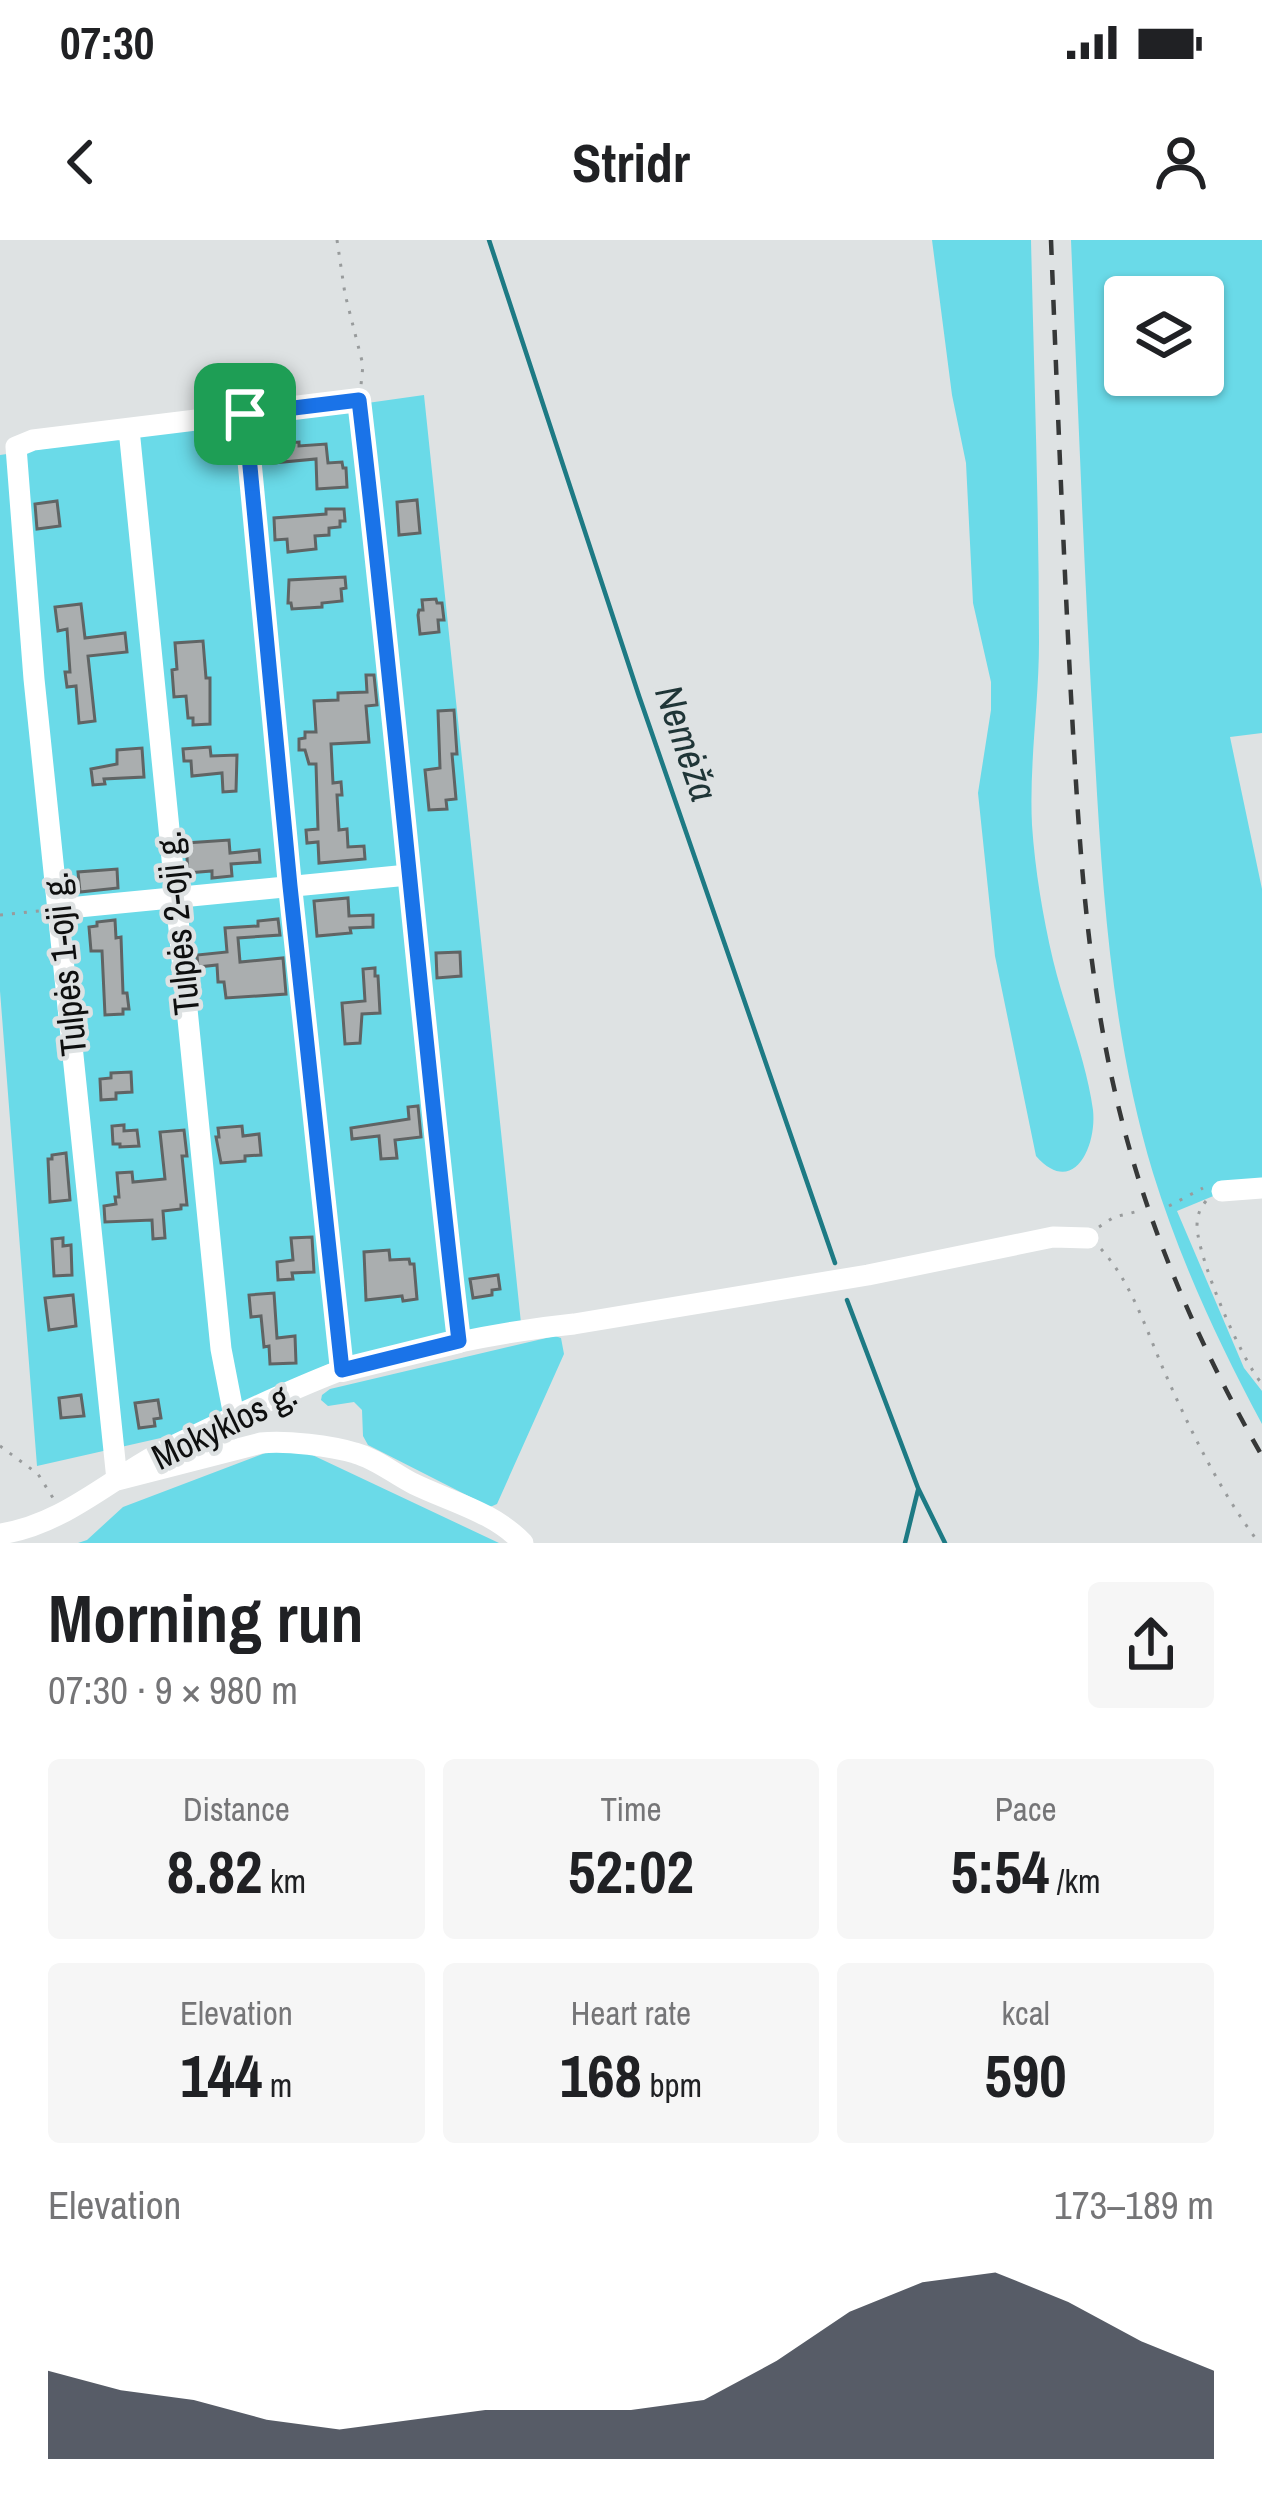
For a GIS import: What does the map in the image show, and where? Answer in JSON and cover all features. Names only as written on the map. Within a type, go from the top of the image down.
[{"type":"street","points":[[128,429],[359,400],[459,1341]]},
{"type":"street","points":[[245,414],[342,1370]]},
{"type":"street","name":"Tulpės 1-oji g.","points":[[116,1480],[34,679],[16,447],[33,440],[128,429]]},
{"type":"street","name":"Tulpės 2-oji g.","points":[[128,429],[221,1349],[234,1416]]},
{"type":"street","points":[[58,909],[408,874]]},
{"type":"street","points":[[1222,1191],[1262,1188]]},
{"type":"street","name":"Mokyklos g.","points":[[0,1534],[60,1514],[163,1450],[342,1370],[459,1341],[868,1275],[1053,1237],[1088,1238]]},
{"type":"street","points":[[281,1397],[284,1441]]},
{"type":"street","points":[[116,1480],[284,1441],[352,1452],[376,1461],[411,1483],[489,1516],[523,1543]]},
{"type":"path","points":[[338,240],[345,294],[363,364],[359,400]]},
{"type":"path","points":[[0,915],[58,909]]},
{"type":"path","points":[[1169,1206],[1204,1188],[1222,1191]]},
{"type":"path","points":[[1222,1191],[1203,1203],[1198,1213],[1200,1245],[1230,1328],[1262,1384]]},
{"type":"path","points":[[1135,1212],[1104,1222],[1088,1238],[1121,1275],[1215,1474],[1258,1543]]},
{"type":"path","points":[[0,1445],[38,1474],[60,1514]]},
{"type":"shaded area","points":[[932,240],[1031,240],[1039,642],[1032,825],[1049,944],[1093,1110],[1086,1152],[1080,1163],[1061,1172],[1036,1156],[995,956],[978,793],[991,682],[973,603],[966,463]]},
{"type":"shaded area","points":[[1071,240],[1262,240],[1262,733],[1230,737],[1262,889],[1262,1181],[1177,1211],[1244,1368],[1262,1391],[1262,1424],[1175,1238],[1153,1173],[1127,1067],[1105,905]]},
{"type":"shaded area","points":[[424,395],[521,1323],[333,1362],[174,1435],[37,1466],[0,991],[0,455]]},
{"type":"shaded area","points":[[561,1338],[564,1354],[497,1504],[490,1507],[368,1445],[362,1410],[354,1402],[328,1406],[321,1400],[330,1389]]},
{"type":"shaded area","points":[[289,1444],[499,1543],[78,1543],[123,1507]]},
{"type":"building","points":[[285,429],[286,443],[326,444],[328,463],[342,462],[346,468],[347,487],[317,489],[316,459],[272,463],[269,431]]},
{"type":"building","points":[[417,500],[420,533],[399,535],[397,502]]},
{"type":"building","points":[[57,501],[60,526],[37,529],[35,504]]},
{"type":"building","points":[[326,509],[344,509],[345,521],[329,528],[329,535],[315,536],[316,549],[288,552],[287,539],[275,540],[274,518],[326,514]]},
{"type":"building","points":[[345,577],[342,601],[292,609],[288,603],[289,580]]},
{"type":"building","points":[[422,600],[442,603],[444,620],[438,620],[439,632],[420,634]]},
{"type":"building","points":[[81,604],[85,638],[125,633],[127,652],[88,656],[95,721],[79,723],[76,686],[67,687],[65,672],[70,672],[67,629],[58,631],[55,607]]},
{"type":"building","points":[[203,641],[206,678],[210,678],[210,724],[193,725],[186,696],[174,697],[175,643]]},
{"type":"building","points":[[366,675],[374,675],[377,705],[366,706],[369,742],[331,744],[333,783],[341,782],[339,830],[347,829],[348,847],[364,846],[365,859],[319,863],[318,842],[307,843],[306,830],[318,829],[316,764],[309,764],[305,750],[299,750],[299,739],[305,738],[305,732],[316,732],[314,701],[338,700],[338,693],[367,692]]},
{"type":"building","points":[[454,710],[456,799],[446,800],[447,809],[429,810],[425,770],[440,768],[438,711]]},
{"type":"building","points":[[210,747],[211,756],[237,755],[236,791],[223,792],[222,773],[192,776],[191,761],[184,761],[183,749]]},
{"type":"building","points":[[142,748],[144,777],[104,779],[105,784],[93,785],[91,769],[117,764],[117,750]]},
{"type":"building","points":[[229,840],[230,853],[259,850],[260,862],[231,864],[232,876],[212,878],[212,871],[188,873],[186,843]]},
{"type":"building","points":[[117,869],[118,888],[80,892],[78,872]]},
{"type":"building","points":[[348,898],[349,916],[373,915],[373,927],[317,936],[314,901]]},
{"type":"building","points":[[278,919],[280,935],[238,938],[240,962],[283,958],[286,994],[226,998],[217,965],[198,967],[197,955],[227,952],[225,928]]},
{"type":"building","points":[[115,920],[129,1009],[105,1015],[102,951],[91,951],[89,927]]},
{"type":"building","points":[[460,952],[461,976],[437,978],[436,953]]},
{"type":"building","points":[[375,968],[380,1013],[362,1014],[360,1043],[345,1044],[342,1003],[365,1001],[363,969]]},
{"type":"building","points":[[131,1072],[132,1092],[101,1100],[100,1079]]},
{"type":"building","points":[[418,1106],[421,1137],[395,1140],[397,1158],[381,1159],[379,1136],[352,1139],[351,1128],[409,1119],[408,1107]]},
{"type":"building","points":[[124,1125],[124,1131],[137,1130],[139,1146],[113,1144],[112,1126]]},
{"type":"building","points":[[242,1126],[243,1136],[259,1134],[261,1155],[221,1163],[218,1128]]},
{"type":"building","points":[[184,1130],[187,1205],[163,1211],[165,1238],[153,1239],[152,1220],[105,1222],[104,1206],[116,1204],[115,1197],[119,1197],[117,1173],[132,1172],[133,1182],[165,1179],[160,1132]]},
{"type":"building","points":[[66,1153],[70,1200],[50,1202],[48,1159]]},
{"type":"building","points":[[312,1237],[314,1272],[292,1273],[293,1279],[278,1280],[277,1262],[293,1260],[291,1238]]},
{"type":"building","points":[[63,1238],[63,1246],[71,1245],[72,1275],[54,1276],[52,1239]]},
{"type":"building","points":[[389,1250],[390,1260],[409,1259],[414,1264],[417,1299],[366,1300],[364,1252]]},
{"type":"building","points":[[498,1275],[500,1289],[473,1298],[470,1279]]},
{"type":"building","points":[[274,1293],[277,1338],[295,1336],[296,1363],[270,1364],[261,1316],[251,1317],[249,1295]]},
{"type":"building","points":[[73,1295],[76,1326],[49,1330],[45,1298]]},
{"type":"building","points":[[81,1395],[84,1416],[61,1418],[59,1398]]},
{"type":"building","points":[[158,1400],[161,1418],[154,1419],[155,1426],[139,1428],[135,1403]]},
{"type":"waterway","name":"Nemėža","points":[[489,240],[639,696],[835,1263]]},
{"type":"waterway","name":"Nemėža","points":[[847,1300],[918,1488],[945,1543]]},
{"type":"waterway","points":[[905,1543],[918,1490]]},
{"type":"railway","points":[[1051,240],[1077,803],[1100,1016],[1122,1121],[1164,1251],[1199,1335],[1262,1456]]},
{"type":"route","points":[[359,400],[459,1341],[342,1370],[290,886],[245,414],[359,400]]}]
